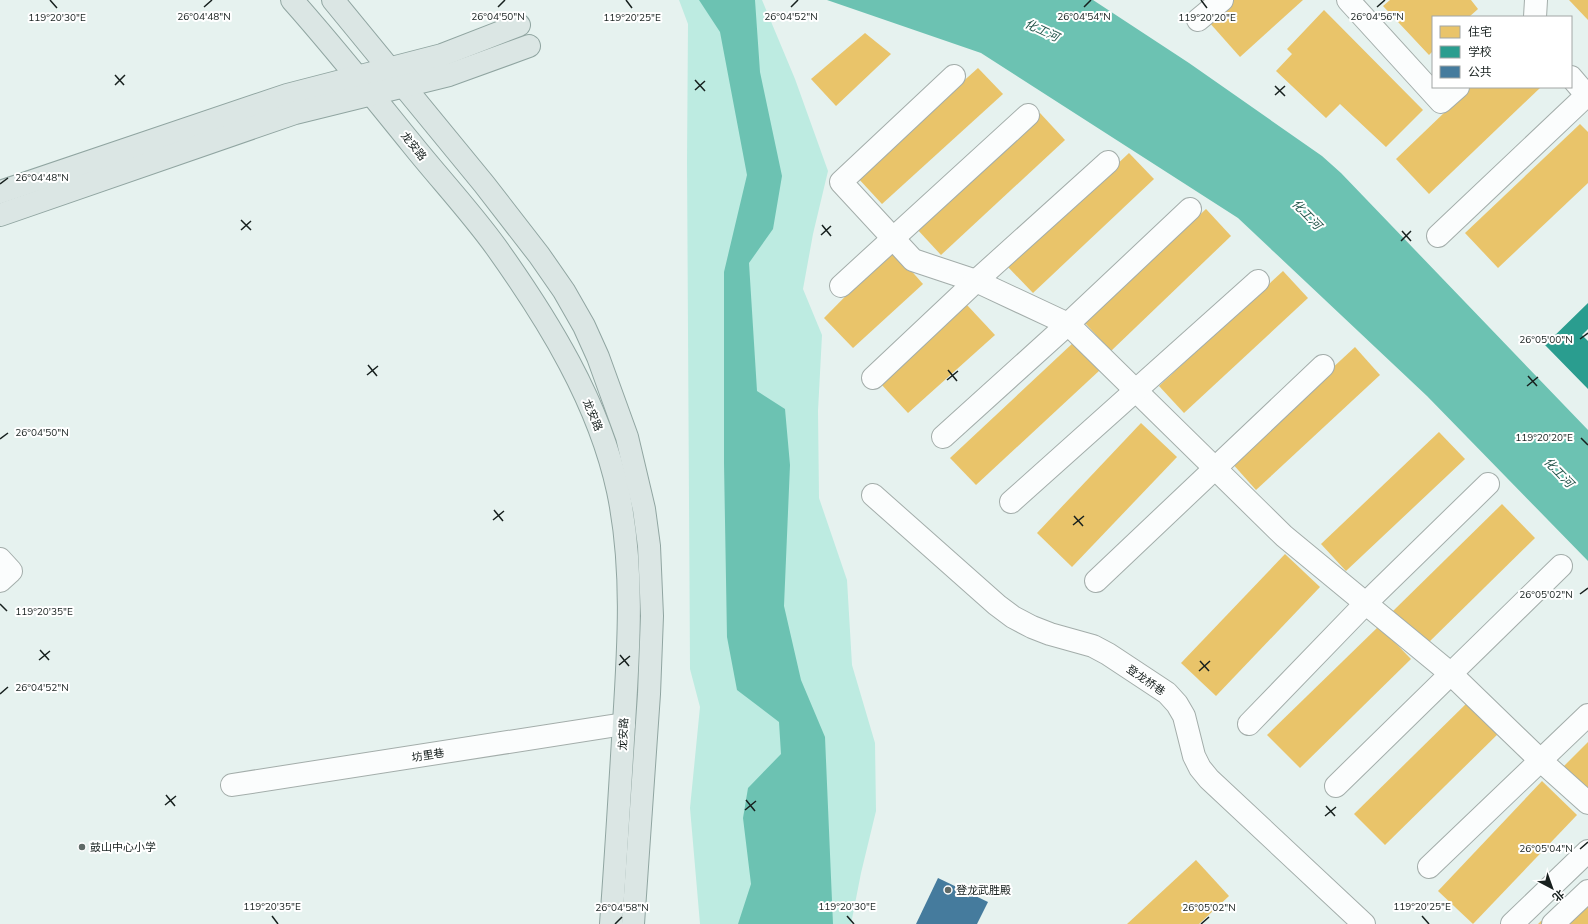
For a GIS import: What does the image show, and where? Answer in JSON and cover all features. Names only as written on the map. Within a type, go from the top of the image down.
[{"type":"main road","name":"龙安路","points":[[292,0],[495,246],[554,337],[592,412],[609,453],[624,530],[630,602],[628,658],[611,924]]},
{"type":"main road","name":"龙安路","points":[[333,0],[520,230],[564,292],[584,326],[598,357],[627,437],[644,509],[649,546],[652,616],[649,694],[633,924]]},
{"type":"main road","points":[[0,215],[295,113],[364,86],[396,77],[442,55],[519,25]]},
{"type":"main road","points":[[396,77],[449,75],[529,46]]},
{"type":"main road","points":[[0,192],[287,95],[364,86]]},
{"type":"street","points":[[1198,20],[1222,0]]},
{"type":"street","points":[[1360,4],[1441,102],[1457,88]]},
{"type":"street","points":[[954,76],[841,182],[913,260],[976,281],[1068,324],[1284,536],[1450,673],[1540,760],[1588,803]]},
{"type":"street","points":[[1438,236],[1587,96],[1572,79]]},
{"type":"street","points":[[841,286],[1028,115]]},
{"type":"street","points":[[872,378],[976,281],[1108,162]]},
{"type":"street","points":[[943,437],[1068,324],[1190,209]]},
{"type":"street","points":[[1011,502],[1258,281]]},
{"type":"street","points":[[1096,581],[1323,366]]},
{"type":"street","points":[[1249,724],[1366,603],[1488,484]]},
{"type":"street","name":"登龙桥巷","points":[[873,495],[997,605],[1013,617],[1050,634],[1093,646],[1108,654],[1167,693],[1177,704],[1184,716],[1194,756],[1200,768],[1209,779],[1364,924]]},
{"type":"street","points":[[1336,786],[1561,566]]},
{"type":"street","points":[[1429,867],[1588,715]]},
{"type":"street","name":"坊里巷","points":[[232,785],[624,724]]},
{"type":"street","points":[[1512,924],[1588,850]]},
{"type":"street","points":[[1553,924],[1588,891]]},
{"type":"shaded area","points":[[679,0],[762,0],[795,79],[828,171],[813,234],[803,289],[822,335],[818,411],[819,498],[847,580],[852,665],[875,743],[876,811],[861,873],[851,924],[700,924],[690,808],[700,707],[690,669],[687,161],[688,24]]},
{"type":"water","points":[[699,0],[755,0],[760,72],[782,176],[773,229],[749,263],[757,391],[785,409],[790,465],[784,606],[801,680],[825,737],[833,924],[738,924],[751,884],[743,818],[748,788],[781,754],[779,722],[737,690],[727,637],[724,463],[724,272],[747,175],[720,32]]},
{"type":"water","name":"化工河","points":[[827,0],[1093,0],[1189,63],[1322,156],[1341,173],[1588,430],[1588,561],[1427,396],[1238,218],[981,53]]},
{"type":"building: 住宅","points":[[1231,0],[1303,0],[1240,57],[1208,21]]},
{"type":"building: 住宅","points":[[1390,0],[1471,0],[1478,9],[1470,16],[1432,16],[1432,52],[1429,55],[1383,6]]},
{"type":"building: 住宅","points":[[1569,0],[1588,0],[1588,20]]},
{"type":"building: 住宅","points":[[1324,10],[1423,110],[1386,147],[1340,104],[1326,118],[1276,71],[1292,54],[1287,49]]},
{"type":"building: 住宅","points":[[865,33],[891,54],[836,106],[811,79]]},
{"type":"building: 住宅","points":[[978,68],[1003,94],[882,204],[857,177]]},
{"type":"building: 住宅","points":[[1470,88],[1540,88],[1429,194],[1396,159]]},
{"type":"building: 住宅","points":[[1040,113],[1065,140],[941,255],[916,228]]},
{"type":"building: 住宅","points":[[1580,124],[1588,132],[1588,183],[1498,268],[1465,233]]},
{"type":"building: 住宅","points":[[1129,153],[1154,179],[1033,293],[1008,267]]},
{"type":"building: 住宅","points":[[1206,209],[1231,236],[1111,351],[1085,323]]},
{"type":"building: 住宅","points":[[892,249],[923,284],[853,348],[824,318]]},
{"type":"building: 住宅","points":[[1283,271],[1308,298],[1184,413],[1159,386]]},
{"type":"building: 住宅","points":[[967,305],[995,335],[908,413],[880,383]]},
{"type":"building: 住宅","points":[[1074,342],[1100,370],[976,485],[950,458]]},
{"type":"building: 住宅","points":[[1355,347],[1380,375],[1256,490],[1231,462]]},
{"type":"building: 住宅","points":[[1141,423],[1177,457],[1072,567],[1037,533]]},
{"type":"building: 住宅","points":[[1439,432],[1465,459],[1346,571],[1321,544]]},
{"type":"building: 住宅","points":[[1502,504],[1535,538],[1424,647],[1391,613]]},
{"type":"building: 住宅","points":[[1285,554],[1320,587],[1216,696],[1181,663]]},
{"type":"building: 住宅","points":[[1379,626],[1411,659],[1300,768],[1267,735]]},
{"type":"building: 住宅","points":[[1471,699],[1502,730],[1385,845],[1354,814]]},
{"type":"building: 住宅","points":[[1588,742],[1588,792],[1563,767]]},
{"type":"building: 住宅","points":[[1542,781],[1577,815],[1473,924],[1438,891]]},
{"type":"building: 住宅","points":[[1196,860],[1229,896],[1199,924],[1127,924]]},
{"type":"building: 住宅","points":[[1588,886],[1588,924],[1538,924],[1541,921],[1547,920]]},
{"type":"building: 学校","points":[[1588,303],[1588,329],[1582,335],[1588,341],[1588,389],[1545,345]]},
{"type":"building: 公共","name":"登龙武胜殿","points":[[938,878],[988,902],[977,924],[916,924]]},
{"type":"place","name":"鼓山中心小学","points":[[82,847]]},
{"type":"place","name":"登龙武胜殿","points":[[948,890]]}]
